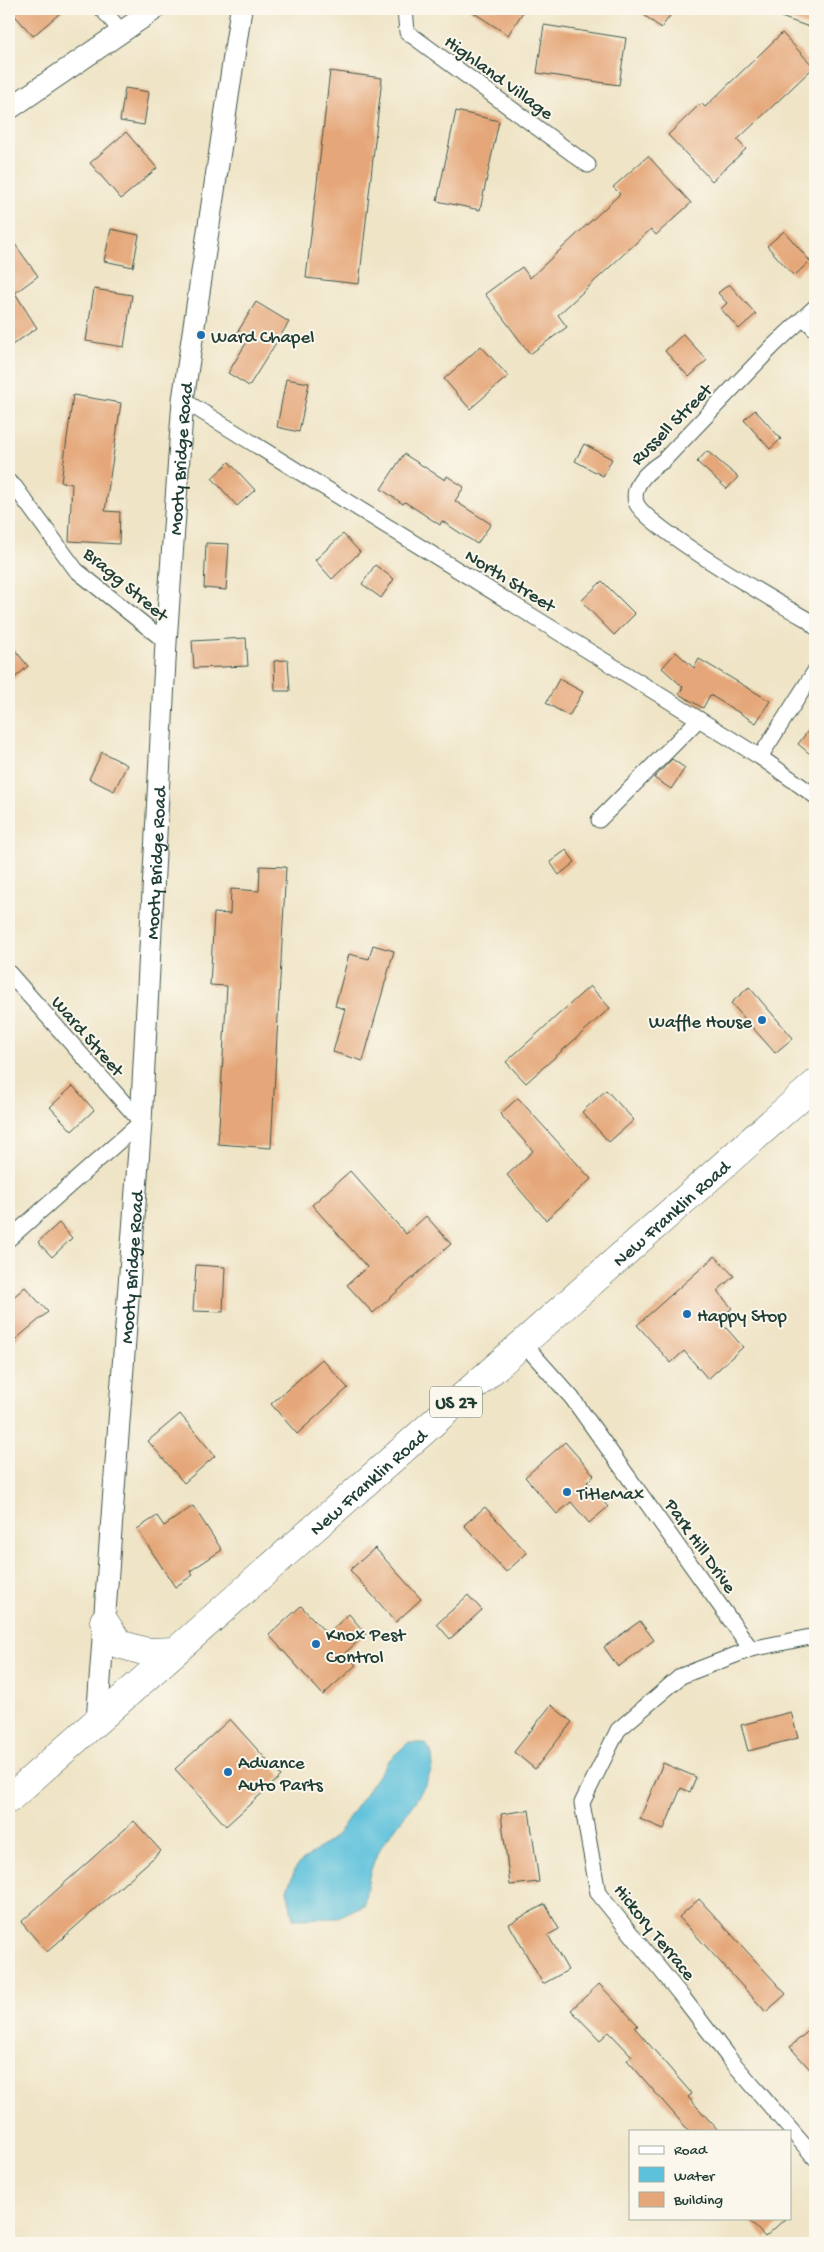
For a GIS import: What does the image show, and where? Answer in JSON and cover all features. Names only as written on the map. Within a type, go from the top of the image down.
[{"type":"highway","name":"New Franklin Road","points":[[9,1799],[815,1084]]},
{"type":"highway","points":[[104,1621],[119,1644],[147,1652],[175,1652]]},
{"type":"street","points":[[102,9],[121,31]]},
{"type":"street","points":[[9,109],[155,9]]},
{"type":"street","name":"Mooty Bridge Road","points":[[97,1721],[141,1122],[166,642],[183,400],[241,9]]},
{"type":"street","name":"Highland Village","points":[[405,9],[407,32],[588,166]]},
{"type":"street","name":"Russell Street","points":[[815,307],[810,323],[772,346],[663,461],[641,480],[635,494],[642,514],[722,569],[808,620],[815,627]]},
{"type":"street","name":"North Street","points":[[183,400],[760,757],[815,796]]},
{"type":"street","name":"Bragg Street","points":[[9,482],[76,570],[166,642]]},
{"type":"street","points":[[760,757],[815,671]]},
{"type":"street","points":[[599,820],[700,720]]},
{"type":"street","name":"Ward Street","points":[[9,973],[141,1122]]},
{"type":"street","points":[[9,1239],[141,1122]]},
{"type":"street","name":"Park Hill Drive","points":[[523,1343],[572,1398],[751,1649]]},
{"type":"street","points":[[751,1649],[815,1636]]},
{"type":"street","name":"Hickory Terrace","points":[[751,1649],[681,1676],[618,1730],[582,1803],[598,1892],[729,2058],[791,2130]]},
{"type":"street","name":"Hickory Terrace","points":[[792,2131],[815,2158]]},
{"type":"water","points":[[408,1743],[424,1743],[430,1750],[432,1763],[430,1775],[414,1802],[380,1849],[369,1876],[364,1905],[336,1918],[293,1919],[287,1889],[297,1865],[336,1836],[388,1761]]},
{"type":"building","points":[[9,9],[65,9],[33,36]]},
{"type":"building","points":[[468,9],[525,9],[508,35]]},
{"type":"building","points":[[636,9],[675,9],[661,28]]},
{"type":"building","points":[[765,9],[815,9],[815,29],[764,11]]},
{"type":"building","points":[[544,25],[626,38],[619,85],[537,73]]},
{"type":"building","points":[[782,33],[814,67],[737,140],[746,149],[712,181],[668,135],[701,103],[705,107]]},
{"type":"building","points":[[330,71],[382,78],[359,284],[306,278]]},
{"type":"building","points":[[125,88],[149,92],[144,125],[120,121]]},
{"type":"building","points":[[456,111],[499,121],[480,210],[437,201]]},
{"type":"building","points":[[126,132],[157,168],[121,199],[90,163]]},
{"type":"building","points":[[648,156],[691,203],[656,235],[651,229],[558,315],[567,327],[530,354],[485,294],[522,267],[530,278],[620,194],[613,187]]},
{"type":"building","points":[[111,229],[139,235],[133,267],[104,261]]},
{"type":"building","points":[[784,231],[810,261],[794,276],[767,246]]},
{"type":"building","points":[[9,236],[38,276],[15,293],[37,328],[9,347]]},
{"type":"building","points":[[729,284],[756,314],[739,329],[721,309],[727,303],[718,293]]},
{"type":"building","points":[[94,289],[132,295],[124,347],[86,341]]},
{"type":"building","points":[[256,302],[289,322],[249,386],[228,373],[248,340],[237,333]]},
{"type":"building","points":[[683,334],[707,360],[689,377],[665,351]]},
{"type":"building","points":[[481,346],[508,376],[470,409],[444,379]]},
{"type":"building","points":[[286,379],[309,383],[299,432],[277,427]]},
{"type":"building","points":[[73,395],[121,403],[105,511],[120,512],[119,544],[69,541],[72,484],[61,482]]},
{"type":"building","points":[[755,410],[781,439],[770,449],[744,420]]},
{"type":"building","points":[[584,444],[612,459],[603,476],[575,461]]},
{"type":"building","points":[[707,451],[738,477],[727,489],[697,462]]},
{"type":"building","points":[[404,454],[445,480],[447,476],[464,487],[455,501],[491,524],[477,544],[442,521],[440,525],[381,489]]},
{"type":"building","points":[[229,462],[255,490],[237,506],[212,478]]},
{"type":"building","points":[[343,534],[360,552],[332,579],[315,560]]},
{"type":"building","points":[[206,543],[229,544],[226,590],[204,588]]},
{"type":"building","points":[[375,565],[394,579],[381,598],[362,584]]},
{"type":"building","points":[[602,581],[635,614],[614,635],[581,601]]},
{"type":"building","points":[[246,638],[248,666],[194,668],[192,641]]},
{"type":"building","points":[[9,643],[28,666],[9,683]]},
{"type":"building","points":[[676,652],[694,668],[699,659],[770,701],[756,723],[710,695],[703,708],[679,694],[683,687],[662,668]]},
{"type":"building","points":[[288,660],[290,691],[275,691],[274,661]]},
{"type":"building","points":[[559,679],[583,692],[569,716],[546,703]]},
{"type":"building","points":[[815,722],[815,758],[798,744]]},
{"type":"building","points":[[102,752],[127,765],[114,791],[89,779]]},
{"type":"building","points":[[672,759],[685,768],[671,789],[654,778]]},
{"type":"building","points":[[566,850],[575,862],[559,875],[550,862]]},
{"type":"building","points":[[260,866],[286,867],[271,1148],[218,1144],[227,986],[210,985],[214,913],[230,914],[231,889],[259,891]]},
{"type":"building","points":[[373,945],[394,951],[363,1061],[333,1052],[345,1009],[335,1006],[349,954],[369,959]]},
{"type":"building","points":[[590,986],[610,1008],[526,1083],[506,1062]]},
{"type":"building","name":"Waffle House","points":[[749,987],[793,1038],[775,1053],[731,1003]]},
{"type":"building","points":[[73,1086],[94,1110],[72,1131],[50,1107]]},
{"type":"building","points":[[606,1090],[634,1120],[609,1142],[582,1112]]},
{"type":"building","points":[[518,1098],[591,1179],[546,1220],[507,1175],[533,1151],[500,1114]]},
{"type":"building","points":[[350,1171],[406,1234],[426,1216],[451,1244],[373,1313],[347,1285],[367,1267],[312,1205]]},
{"type":"building","points":[[59,1223],[72,1238],[52,1257],[38,1242]]},
{"type":"building","name":"Happy Stop","points":[[715,1256],[734,1276],[717,1291],[732,1308],[719,1320],[743,1347],[708,1379],[684,1351],[671,1363],[637,1325]]},
{"type":"building","points":[[196,1265],[225,1267],[223,1312],[193,1311]]},
{"type":"building","points":[[25,1287],[48,1312],[9,1345],[9,1301]]},
{"type":"building","points":[[322,1359],[348,1388],[297,1434],[271,1404]]},
{"type":"building","points":[[180,1414],[215,1456],[184,1483],[148,1441]]},
{"type":"building","name":"TitleMax","points":[[565,1442],[594,1475],[587,1482],[608,1507],[589,1523],[571,1502],[557,1514],[525,1477]]},
{"type":"building","points":[[193,1506],[222,1550],[190,1571],[193,1575],[175,1587],[137,1529],[157,1516],[164,1526]]},
{"type":"building","points":[[485,1507],[527,1553],[506,1572],[464,1525]]},
{"type":"building","points":[[375,1548],[421,1599],[396,1622],[350,1570]]},
{"type":"building","points":[[468,1595],[482,1610],[450,1639],[437,1624]]},
{"type":"building","name":"Knox Pest Control","points":[[301,1606],[327,1634],[349,1614],[366,1634],[345,1653],[356,1665],[323,1695],[269,1635]]},
{"type":"building","points":[[640,1621],[654,1640],[618,1667],[604,1647]]},
{"type":"building","points":[[551,1705],[572,1722],[535,1769],[514,1752]]},
{"type":"building","points":[[791,1712],[798,1738],[748,1751],[741,1725]]},
{"type":"building","name":"Advance Auto Parts","points":[[230,1719],[281,1776],[226,1826],[175,1769]]},
{"type":"building","points":[[663,1763],[696,1777],[690,1792],[681,1788],[664,1829],[640,1819]]},
{"type":"building","points":[[529,1810],[539,1882],[510,1885],[501,1814]]},
{"type":"building","points":[[134,1821],[161,1851],[47,1952],[21,1922]]},
{"type":"building","points":[[699,1899],[786,1994],[766,2012],[679,1917]]},
{"type":"building","points":[[545,1904],[559,1929],[548,1935],[568,1970],[543,1984],[509,1924]]},
{"type":"building","points":[[599,1984],[638,2025],[635,2028],[692,2094],[688,2097],[718,2130],[688,2130],[627,2060],[632,2056],[609,2032],[600,2040],[571,2010]]},
{"type":"building","points":[[815,2025],[815,2075],[790,2047]]},
{"type":"building","points":[[749,2220],[784,2220],[765,2237]]},
{"type":"place","name":"Ward Chapel","points":[[201,335]]},
{"type":"place","name":"Waffle House","points":[[762,1020]]},
{"type":"place","name":"Happy Stop","points":[[687,1314]]},
{"type":"place","name":"TitleMax","points":[[567,1492]]},
{"type":"place","name":"Knox Pest Control","points":[[316,1644]]},
{"type":"place","name":"Advance Auto Parts","points":[[228,1772]]}]
